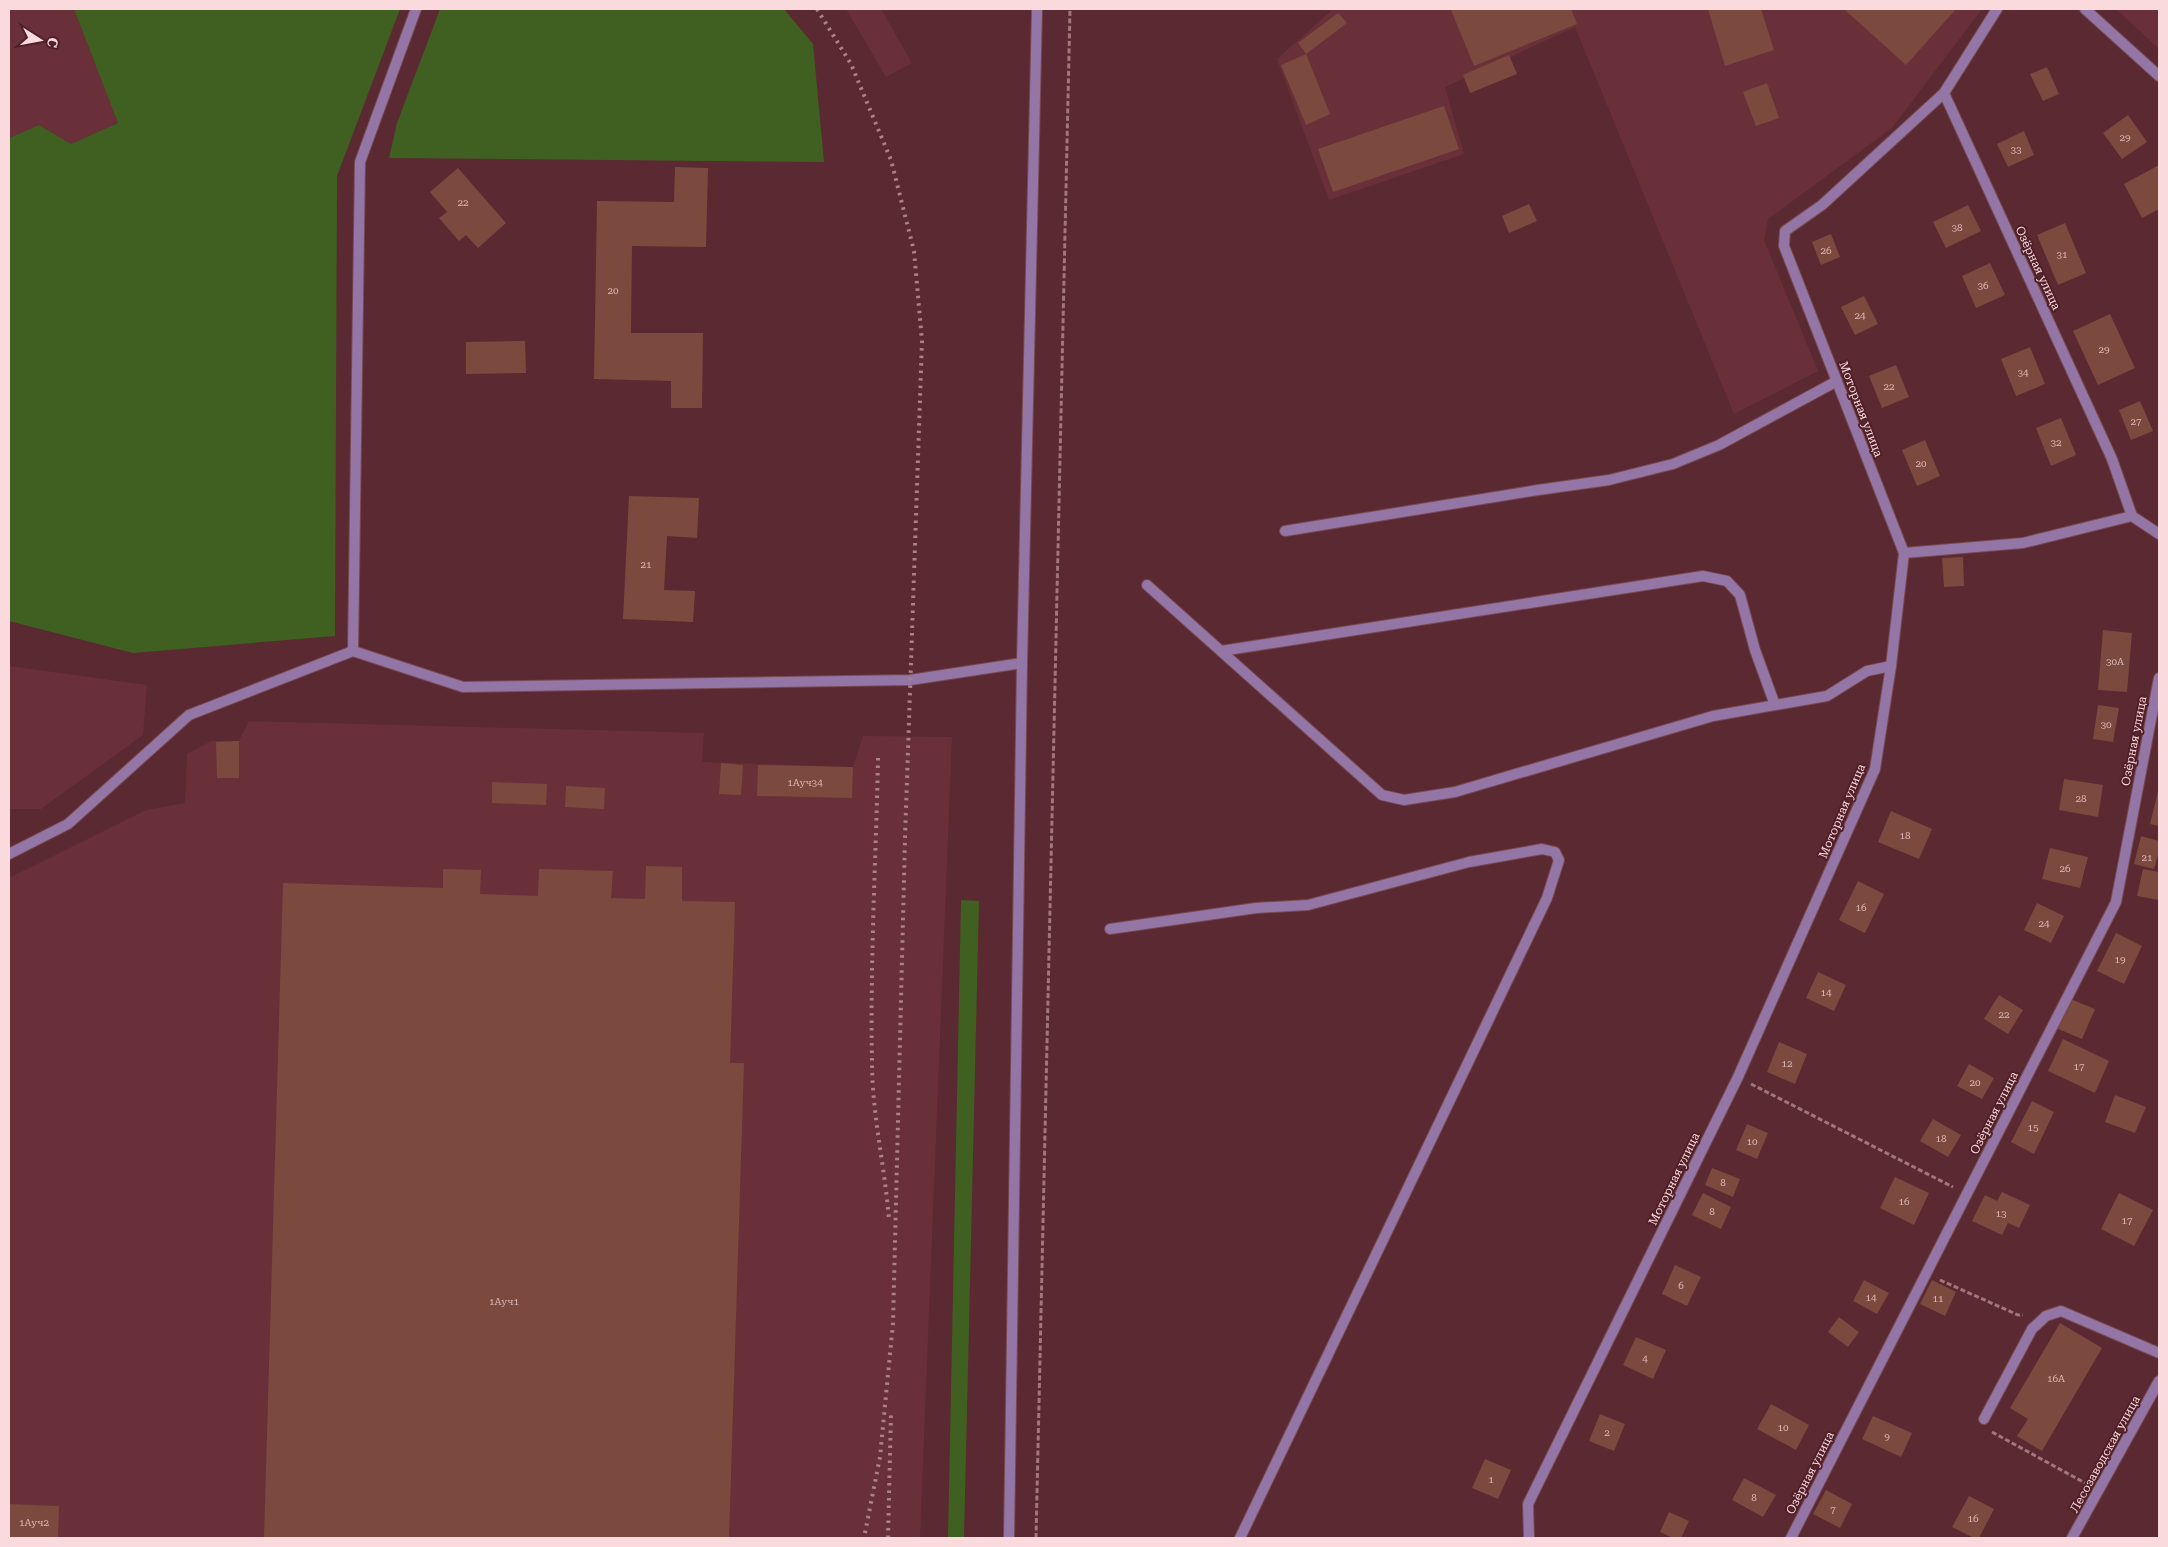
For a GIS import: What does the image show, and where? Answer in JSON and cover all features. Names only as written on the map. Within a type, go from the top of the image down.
[{"type":"street","points":[[353,651],[360,162],[416,9]]},
{"type":"street","points":[[1009,1538],[1022,663],[1037,9]]},
{"type":"street","points":[[1944,94],[1997,9]]},
{"type":"street","points":[[2085,9],[2159,76]]},
{"type":"street","name":"Моторная улица","points":[[1529,1538],[1528,1504],[1738,1077],[1875,769],[1892,666],[1904,553],[1784,246],[1785,231],[1822,205],[1944,94]]},
{"type":"street","name":"Озёрная улица","points":[[1944,94],[2112,459],[2132,516]]},
{"type":"street","points":[[1285,531],[1529,491],[1609,480],[1673,464],[1719,445],[1836,381]]},
{"type":"street","points":[[1904,553],[2022,543],[2132,516],[2159,534]]},
{"type":"street","points":[[1221,651],[1703,576],[1727,581],[1740,595],[1755,650],[1775,705]]},
{"type":"street","points":[[1147,585],[1382,795],[1404,800],[1455,792],[1713,716],[1827,696],[1867,671],[1892,666]]},
{"type":"street","points":[[9,854],[68,824],[189,715],[353,651],[463,687],[910,680],[1022,663]]},
{"type":"street","name":"Озёрная улица","points":[[1791,1538],[2116,902],[2159,678]]},
{"type":"street","points":[[1110,929],[1256,908],[1308,905],[1469,862],[1542,849],[1555,852],[1559,860],[1547,898],[1240,1538]]},
{"type":"street","points":[[1984,1419],[2032,1329],[2046,1316],[2061,1311],[2159,1353]]},
{"type":"street","name":"Лесозаводская улица","points":[[2072,1538],[2159,1382]]},
{"type":"path","points":[[1036,1538],[1070,9]]},
{"type":"path","points":[[1738,1077],[1967,1194]]},
{"type":"path","points":[[1926,1273],[2018,1315],[2046,1316]]},
{"type":"path","points":[[1984,1419],[1987,1430],[2098,1491]]},
{"type":"shaded area","points":[[9,9],[74,9],[118,123],[71,144],[39,125],[9,138]]},
{"type":"shaded area","points":[[846,9],[881,9],[912,63],[886,77]]},
{"type":"shaded area","points":[[1333,9],[1982,9],[1892,128],[1768,219],[1764,240],[1818,371],[1734,414],[1575,27],[1445,87],[1464,154],[1329,200],[1277,59]]},
{"type":"shaded area","points":[[2116,9],[2159,9],[2159,49]]},
{"type":"shaded area","points":[[9,666],[147,685],[143,735],[41,809],[9,809]]},
{"type":"shaded area","points":[[249,721],[704,733],[702,762],[853,767],[863,736],[952,737],[920,1538],[9,1538],[9,878],[146,810],[185,803],[187,754],[211,741],[239,741]]},
{"type":"green space","points":[[74,9],[400,9],[337,176],[335,636],[133,653],[9,621],[9,138],[39,125],[71,144],[118,123]]},
{"type":"green space","points":[[440,9],[784,9],[813,44],[824,162],[389,158],[397,123]]},
{"type":"green space","points":[[961,900],[979,901],[964,1538],[948,1538]]},
{"type":"building","points":[[1571,9],[1577,24],[1474,66],[1451,10]]},
{"type":"building","points":[[1708,9],[1761,9],[1774,50],[1725,66]]},
{"type":"building","points":[[1844,9],[1956,9],[1906,65]]},
{"type":"building","points":[[1338,13],[1347,23],[1306,54],[1298,43]]},
{"type":"building","points":[[1306,54],[1330,114],[1306,125],[1281,65]]},
{"type":"building","points":[[1509,55],[1517,74],[1470,93],[1463,75]]},
{"type":"building","points":[[2047,67],[2059,94],[2043,101],[2030,74]]},
{"type":"building","points":[[1767,83],[1779,118],[1756,126],[1743,92]]},
{"type":"building","points":[[1444,106],[1459,149],[1333,192],[1318,149]]},
{"type":"building","points":[[2128,115],[2147,142],[2122,159],[2103,133]]},
{"type":"building","points":[[2024,131],[2034,155],[2008,167],[1997,144]]},
{"type":"building","points":[[2159,165],[2159,209],[2142,218],[2124,184]]},
{"type":"building","points":[[675,167],[708,168],[706,247],[632,246],[631,333],[703,333],[702,408],[671,408],[671,381],[594,379],[597,201],[674,202]]},
{"type":"building","points":[[458,168],[506,223],[478,248],[466,235],[459,241],[439,218],[447,212],[430,192]]},
{"type":"building","points":[[1529,204],[1537,221],[1509,233],[1502,216]]},
{"type":"building","points":[[1968,205],[1981,231],[1946,248],[1933,222]]},
{"type":"building","points":[[2065,223],[2086,273],[2058,285],[2037,235]]},
{"type":"building","points":[[1831,234],[1840,257],[1821,265],[1812,242]]},
{"type":"building","points":[[1990,263],[2005,295],[1976,308],[1962,276]]},
{"type":"building","points":[[1864,296],[1878,324],[1855,335],[1841,307]]},
{"type":"building","points":[[2110,314],[2135,368],[2098,385],[2073,331]]},
{"type":"building","points":[[525,341],[526,373],[466,374],[466,342]]},
{"type":"building","points":[[2030,347],[2045,384],[2016,396],[2001,359]]},
{"type":"building","points":[[1896,365],[1909,397],[1882,408],[1869,376]]},
{"type":"building","points":[[2140,401],[2153,431],[2131,440],[2119,410]]},
{"type":"building","points":[[2061,418],[2076,455],[2051,466],[2036,428]]},
{"type":"building","points":[[1925,440],[1940,476],[1917,486],[1902,450]]},
{"type":"building","points":[[629,496],[699,498],[697,538],[667,536],[664,590],[695,591],[693,622],[623,619]]},
{"type":"building","points":[[1963,557],[1964,586],[1944,587],[1942,558]]},
{"type":"building","points":[[2103,630],[2132,633],[2127,692],[2098,690]]},
{"type":"building","points":[[2098,705],[2119,708],[2113,742],[2093,739]]},
{"type":"building","points":[[239,741],[239,778],[217,778],[216,742]]},
{"type":"building","points":[[721,763],[743,765],[741,795],[719,794]]},
{"type":"building","points":[[758,765],[853,767],[852,798],[757,796]]},
{"type":"building","points":[[2064,779],[2103,785],[2098,817],[2059,810]]},
{"type":"building","points":[[492,782],[547,784],[546,805],[492,803]]},
{"type":"building","points":[[566,786],[605,788],[604,809],[565,807]]},
{"type":"building","points":[[2159,787],[2159,826],[2150,824]]},
{"type":"building","points":[[1891,811],[1932,829],[1919,859],[1878,842]]},
{"type":"building","points":[[2141,836],[2159,841],[2159,851],[2154,869],[2134,864]]},
{"type":"building","points":[[2050,848],[2088,857],[2080,888],[2042,879]]},
{"type":"building","points":[[646,866],[682,867],[682,901],[735,902],[730,1063],[744,1063],[729,1538],[264,1538],[283,883],[443,888],[443,869],[481,870],[480,894],[538,896],[539,869],[613,871],[611,898],[645,899]]},
{"type":"building","points":[[2143,869],[2159,872],[2159,900],[2137,896]]},
{"type":"building","points":[[1858,881],[1884,894],[1865,933],[1839,920]]},
{"type":"building","points":[[2037,903],[2064,916],[2051,943],[2024,930]]},
{"type":"building","points":[[2116,933],[2142,946],[2124,984],[2097,971]]},
{"type":"building","points":[[1818,972],[1846,985],[1834,1011],[1806,998]]},
{"type":"building","points":[[1999,995],[2023,1010],[2008,1034],[1984,1019]]},
{"type":"building","points":[[2068,998],[2095,1009],[2082,1039],[2056,1028]]},
{"type":"building","points":[[2063,1039],[2109,1061],[2095,1093],[2048,1071]]},
{"type":"building","points":[[1779,1042],[1807,1054],[1795,1084],[1767,1072]]},
{"type":"building","points":[[1969,1064],[1994,1078],[1982,1099],[1957,1086]]},
{"type":"building","points":[[2115,1095],[2146,1107],[2135,1133],[2105,1122]]},
{"type":"building","points":[[2032,1101],[2054,1112],[2034,1154],[2011,1142]]},
{"type":"building","points":[[1933,1119],[1961,1135],[1948,1157],[1920,1141]]},
{"type":"building","points":[[1747,1124],[1768,1133],[1757,1159],[1736,1150]]},
{"type":"building","points":[[1712,1168],[1740,1179],[1733,1197],[1705,1185]]},
{"type":"building","points":[[1895,1177],[1929,1193],[1914,1225],[1880,1208]]},
{"type":"building","points":[[2002,1192],[2030,1205],[2019,1228],[2008,1223],[2002,1235],[1972,1221],[1985,1195],[1997,1201]]},
{"type":"building","points":[[1703,1193],[1731,1207],[1721,1229],[1692,1215]]},
{"type":"building","points":[[2119,1193],[2153,1210],[2134,1246],[2101,1229]]},
{"type":"building","points":[[1675,1265],[1701,1277],[1687,1306],[1662,1294]]},
{"type":"building","points":[[1864,1280],[1889,1293],[1877,1314],[1853,1301]]},
{"type":"building","points":[[1932,1280],[1956,1292],[1945,1316],[1920,1304]]},
{"type":"building","points":[[1839,1317],[1859,1332],[1848,1347],[1828,1332]]},
{"type":"building","points":[[2060,1323],[2102,1348],[2042,1451],[2017,1436],[2028,1419],[2010,1408]]},
{"type":"building","points":[[1636,1337],[1666,1350],[1653,1379],[1623,1365]]},
{"type":"building","points":[[1771,1404],[1809,1425],[1796,1450],[1757,1429]]},
{"type":"building","points":[[1600,1414],[1625,1424],[1614,1451],[1589,1441]]},
{"type":"building","points":[[1873,1416],[1912,1433],[1901,1457],[1862,1439]]},
{"type":"building","points":[[1485,1459],[1511,1470],[1498,1499],[1472,1488]]},
{"type":"building","points":[[1744,1478],[1776,1495],[1763,1517],[1732,1500]]},
{"type":"building","points":[[1826,1490],[1852,1504],[1840,1528],[1813,1514]]},
{"type":"building","points":[[1969,1496],[1994,1509],[1979,1538],[1974,1538],[1952,1527]]},
{"type":"building","points":[[9,1504],[59,1506],[58,1538],[9,1538]]},
{"type":"building","points":[[1669,1512],[1689,1521],[1681,1538],[1673,1538],[1660,1532]]},
{"type":"railway","points":[[817,9],[851,64],[891,160],[914,251],[922,341],[905,838],[893,1323],[880,1457],[864,1538]]},
{"type":"railway","points":[[878,758],[872,947],[872,1061],[876,1121],[889,1220]]},
{"type":"railway","points":[[888,1538],[891,1413]]}]
